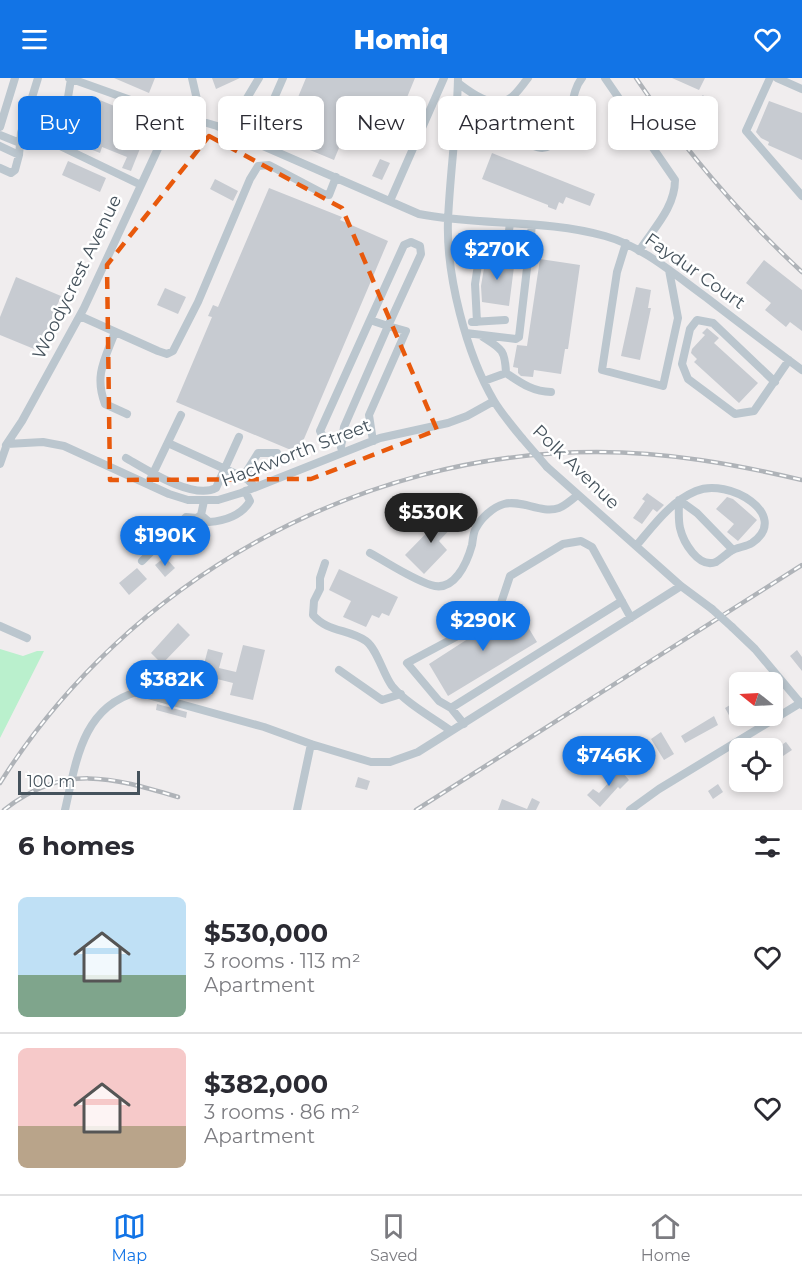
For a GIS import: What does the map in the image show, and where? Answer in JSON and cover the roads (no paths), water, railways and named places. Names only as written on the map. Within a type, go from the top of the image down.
[{"type":"street","points":[[0,127],[15,78]]},
{"type":"street","points":[[32,96],[38,78]]},
{"type":"street","points":[[70,78],[60,146],[141,185]]},
{"type":"street","name":"Faydur Court","points":[[70,78],[122,96]]},
{"type":"street","points":[[192,78],[196,96]]},
{"type":"street","points":[[248,96],[259,78]]},
{"type":"street","points":[[275,96],[283,78]]},
{"type":"street","points":[[390,201],[444,78]]},
{"type":"street","points":[[458,81],[477,98],[493,102],[509,99],[528,78]]},
{"type":"street","points":[[574,96],[582,78]]},
{"type":"street","points":[[605,78],[675,180],[675,193],[666,211],[639,251]]},
{"type":"street","points":[[770,78],[746,131],[802,196]]},
{"type":"street","points":[[777,78],[802,89]]},
{"type":"street","name":"Polk Avenue","points":[[457,96],[458,81]]},
{"type":"street","points":[[0,135],[18,142]]},
{"type":"street","points":[[0,146],[20,155]]},
{"type":"street","points":[[0,168],[11,173],[15,170],[20,150]]},
{"type":"street","name":"Woodycrest Avenue","points":[[0,464],[4,446],[26,414],[80,316],[157,150]]},
{"type":"street","name":"Faydur Court","points":[[273,150],[419,214],[448,220],[510,223],[591,233],[626,243],[669,270],[802,370]]},
{"type":"street","name":"Polk Avenue","points":[[453,150],[448,254],[466,333],[484,381],[495,401],[547,467],[681,586],[732,627],[755,649],[802,703]]},
{"type":"street","points":[[80,316],[158,351],[167,354],[173,351],[198,302],[250,179],[258,166],[269,165],[329,195],[336,177]]},
{"type":"street","points":[[477,321],[475,284],[480,252],[487,247],[507,246],[510,223]]},
{"type":"street","points":[[466,333],[516,339],[519,337],[532,225]]},
{"type":"street","points":[[340,454],[342,442],[344,427],[421,254],[420,246],[411,242],[404,245],[320,431],[329,440],[342,442]]},
{"type":"street","points":[[626,243],[617,272],[602,370],[663,386],[678,318],[669,270]]},
{"type":"street","points":[[370,320],[406,331],[369,414],[373,441]]},
{"type":"street","points":[[464,323],[505,320]]},
{"type":"street","points":[[775,382],[713,323],[697,320],[690,329],[682,364],[688,380],[735,414],[754,411],[775,382],[789,360]]},
{"type":"street","points":[[115,332],[99,372],[99,390],[105,404],[128,414]]},
{"type":"street","points":[[480,335],[502,349],[505,356],[506,374]]},
{"type":"street","points":[[484,381],[506,374]]},
{"type":"street","points":[[506,374],[528,388],[551,392]]},
{"type":"street","name":"Hackworth Street","points":[[4,446],[43,442],[64,446],[178,498],[218,500],[373,441],[448,423],[495,401]]},
{"type":"street","points":[[148,484],[182,415]]},
{"type":"street","points":[[126,458],[154,474],[193,489],[210,492],[216,488],[239,436]]},
{"type":"street","points":[[168,443],[243,477],[255,487]]},
{"type":"street","points":[[243,477],[258,453],[277,453]]},
{"type":"street","points":[[636,546],[666,510],[679,500],[698,490],[716,487],[734,490],[752,501],[764,515],[765,525],[761,535],[751,544],[733,550],[715,562],[706,563],[698,558],[688,546],[680,527],[679,500]]},
{"type":"street","points":[[201,515],[209,522],[221,521],[245,510],[250,501],[245,491]]},
{"type":"street","points":[[370,553],[415,578],[433,586],[442,587],[455,581],[472,546],[475,530],[494,510],[505,503],[558,508],[578,495]]},
{"type":"street","points":[[679,500],[697,513],[733,550]]},
{"type":"street","points":[[142,561],[186,517],[196,518],[201,515],[204,501]]},
{"type":"street","points":[[464,724],[451,708],[439,702],[407,663],[497,615],[510,576],[563,543],[581,541],[592,547],[631,618]]},
{"type":"street","points":[[325,563],[320,578],[320,589],[314,601],[313,615],[320,623],[366,642],[372,648],[383,673],[401,694],[451,731]]},
{"type":"street","points":[[65,810],[85,737],[95,718],[107,705],[120,696],[137,692],[264,727],[371,762],[390,762],[418,752],[681,586]]},
{"type":"street","points":[[451,708],[622,601]]},
{"type":"street","points":[[0,626],[27,638]]},
{"type":"street","points":[[339,670],[382,700],[401,694]]},
{"type":"street","points":[[630,810],[659,789],[802,703]]},
{"type":"street","points":[[297,810],[311,744]]},
{"type":"railway","points":[[636,78],[713,180],[802,272]]},
{"type":"railway","points":[[0,783],[52,711],[113,646],[182,590],[256,542],[337,503],[421,475],[508,458],[597,452],[649,454],[700,460],[802,480]]},
{"type":"railway","points":[[416,810],[802,565]]},
{"type":"railway","points":[[4,810],[26,795],[47,785],[88,778],[131,784],[178,797]]}]
